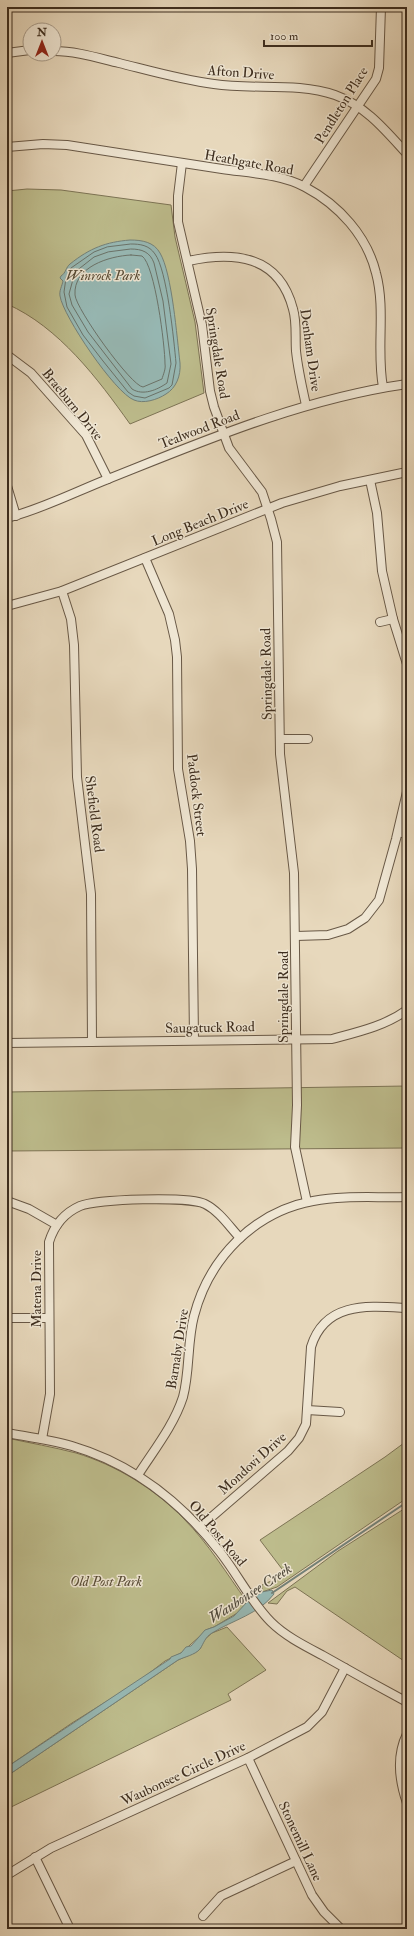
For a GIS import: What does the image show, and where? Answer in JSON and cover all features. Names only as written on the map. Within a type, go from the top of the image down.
[{"type":"street","name":"Pendleton Place","points":[[304,186],[376,79],[379,68],[381,7]]},
{"type":"street","points":[[7,53],[22,51]]},
{"type":"street","name":"Afton Drive","points":[[62,51],[94,57],[170,76],[215,84],[310,89],[336,96],[358,107],[376,120],[407,154]]},
{"type":"street","name":"Heathgate Road","points":[[7,147],[61,145],[270,177],[304,186],[334,206],[351,224],[370,255],[380,292],[380,366],[383,388]]},
{"type":"street","name":"Springdale Road","points":[[182,163],[177,210],[181,235],[202,325],[210,391],[223,434],[235,458],[257,484],[268,508],[275,531],[278,557],[280,739],[282,775],[292,848],[296,936],[295,1148],[307,1202]]},
{"type":"street","name":"Denham Drive","points":[[188,261],[213,256],[244,258],[257,263],[276,277],[290,298],[294,310],[297,365],[306,405]]},
{"type":"street","name":"Braeburn Drive","points":[[7,355],[31,373],[86,434],[108,479]]},
{"type":"street","name":"Tealwood Road","points":[[7,518],[51,504],[108,479],[223,434],[306,405],[407,384]]},
{"type":"street","name":"Long Beach Drive","points":[[7,606],[62,591],[268,508],[340,486],[407,472]]},
{"type":"street","points":[[370,480],[377,513],[382,571],[407,664]]},
{"type":"street","points":[[7,486],[16,516]]},
{"type":"street","name":"Paddock Street","points":[[146,558],[171,621],[177,655],[178,769],[190,841],[192,875],[194,1040]]},
{"type":"street","name":"Shefield Road","points":[[62,591],[71,618],[74,645],[77,777],[91,894],[92,1042]]},
{"type":"street","points":[[380,622],[394,619]]},
{"type":"street","points":[[280,739],[308,739]]},
{"type":"street","points":[[296,936],[328,935],[348,929],[365,918],[379,900],[398,832],[407,792]]},
{"type":"street","points":[[398,832],[407,834]]},
{"type":"street","name":"Saugatuck Road","points":[[7,1043],[332,1039],[365,1030],[397,1017],[407,1010]]},
{"type":"street","name":"Barnaby Drive","points":[[138,1475],[172,1422],[183,1396],[192,1328],[202,1290],[218,1261],[240,1238],[260,1222],[307,1202],[333,1199],[407,1197]]},
{"type":"street","name":"Matena Drive","points":[[42,1439],[50,1394],[49,1246],[52,1233],[69,1212],[86,1203],[188,1200],[204,1203],[211,1207],[240,1238]]},
{"type":"street","points":[[7,1201],[29,1209],[57,1225]]},
{"type":"street","name":"Mondovi Drive","points":[[200,1527],[288,1451],[303,1431],[307,1410],[310,1351],[315,1338],[330,1318],[357,1307],[407,1308]]},
{"type":"street","points":[[7,1318],[49,1318]]},
{"type":"street","points":[[307,1410],[340,1412]]},
{"type":"street","name":"Old Post Road","points":[[7,1432],[42,1439],[93,1453],[138,1475],[173,1500],[200,1527],[221,1553],[261,1611],[272,1624],[345,1668],[407,1702]]},
{"type":"street","name":"Waubonsee Circle Drive","points":[[7,1875],[51,1848],[248,1758],[295,1734],[315,1721],[322,1712],[345,1668]]},
{"type":"street","points":[[407,1734],[401,1754],[399,1775],[407,1803]]},
{"type":"street","name":"Stonemill Lane","points":[[248,1758],[312,1895],[324,1912],[341,1929]]},
{"type":"street","points":[[35,1857],[70,1929]]},
{"type":"street","points":[[203,1916],[221,1896],[296,1861]]},
{"type":"green space","name":"Winrock Park","points":[[27,189],[61,190],[171,205],[175,237],[195,322],[204,393],[130,424],[91,372],[60,340],[44,326],[7,304],[7,191]]},
{"type":"green space","points":[[407,1086],[407,1148],[7,1151],[7,1092]]},
{"type":"green space","name":"Old Post Park","points":[[7,1438],[76,1453],[91,1458],[120,1471],[148,1488],[173,1508],[193,1528],[247,1602],[239,1612],[208,1629],[181,1653],[165,1661],[139,1681],[72,1723],[7,1767]]},
{"type":"green space","points":[[407,1439],[407,1498],[277,1587],[262,1592],[262,1585],[285,1575],[285,1573],[260,1540],[385,1457]]},
{"type":"green space","points":[[407,1507],[407,1663],[295,1587],[287,1591],[277,1604],[268,1603],[338,1551]]},
{"type":"green space","points":[[227,1627],[266,1670],[228,1694],[231,1700],[7,1809],[7,1776],[178,1660],[196,1652],[200,1649],[204,1640],[212,1633]]},
{"type":"water","points":[[139,240],[151,244],[160,253],[164,262],[171,290],[180,363],[179,377],[173,388],[154,400],[142,402],[134,400],[125,394],[103,369],[70,320],[60,296],[63,281],[60,278],[70,264],[84,254],[98,247],[113,242]]},
{"type":"water","points":[[272,1590],[274,1594],[261,1607],[220,1628],[206,1638],[198,1651],[178,1660],[7,1776],[7,1767],[171,1657],[181,1653],[186,1647],[191,1646],[205,1630],[214,1627],[234,1616],[247,1602],[262,1592]]},
{"type":"waterway","name":"Waubonsee Creek","points":[[272,1593],[407,1502]]}]
